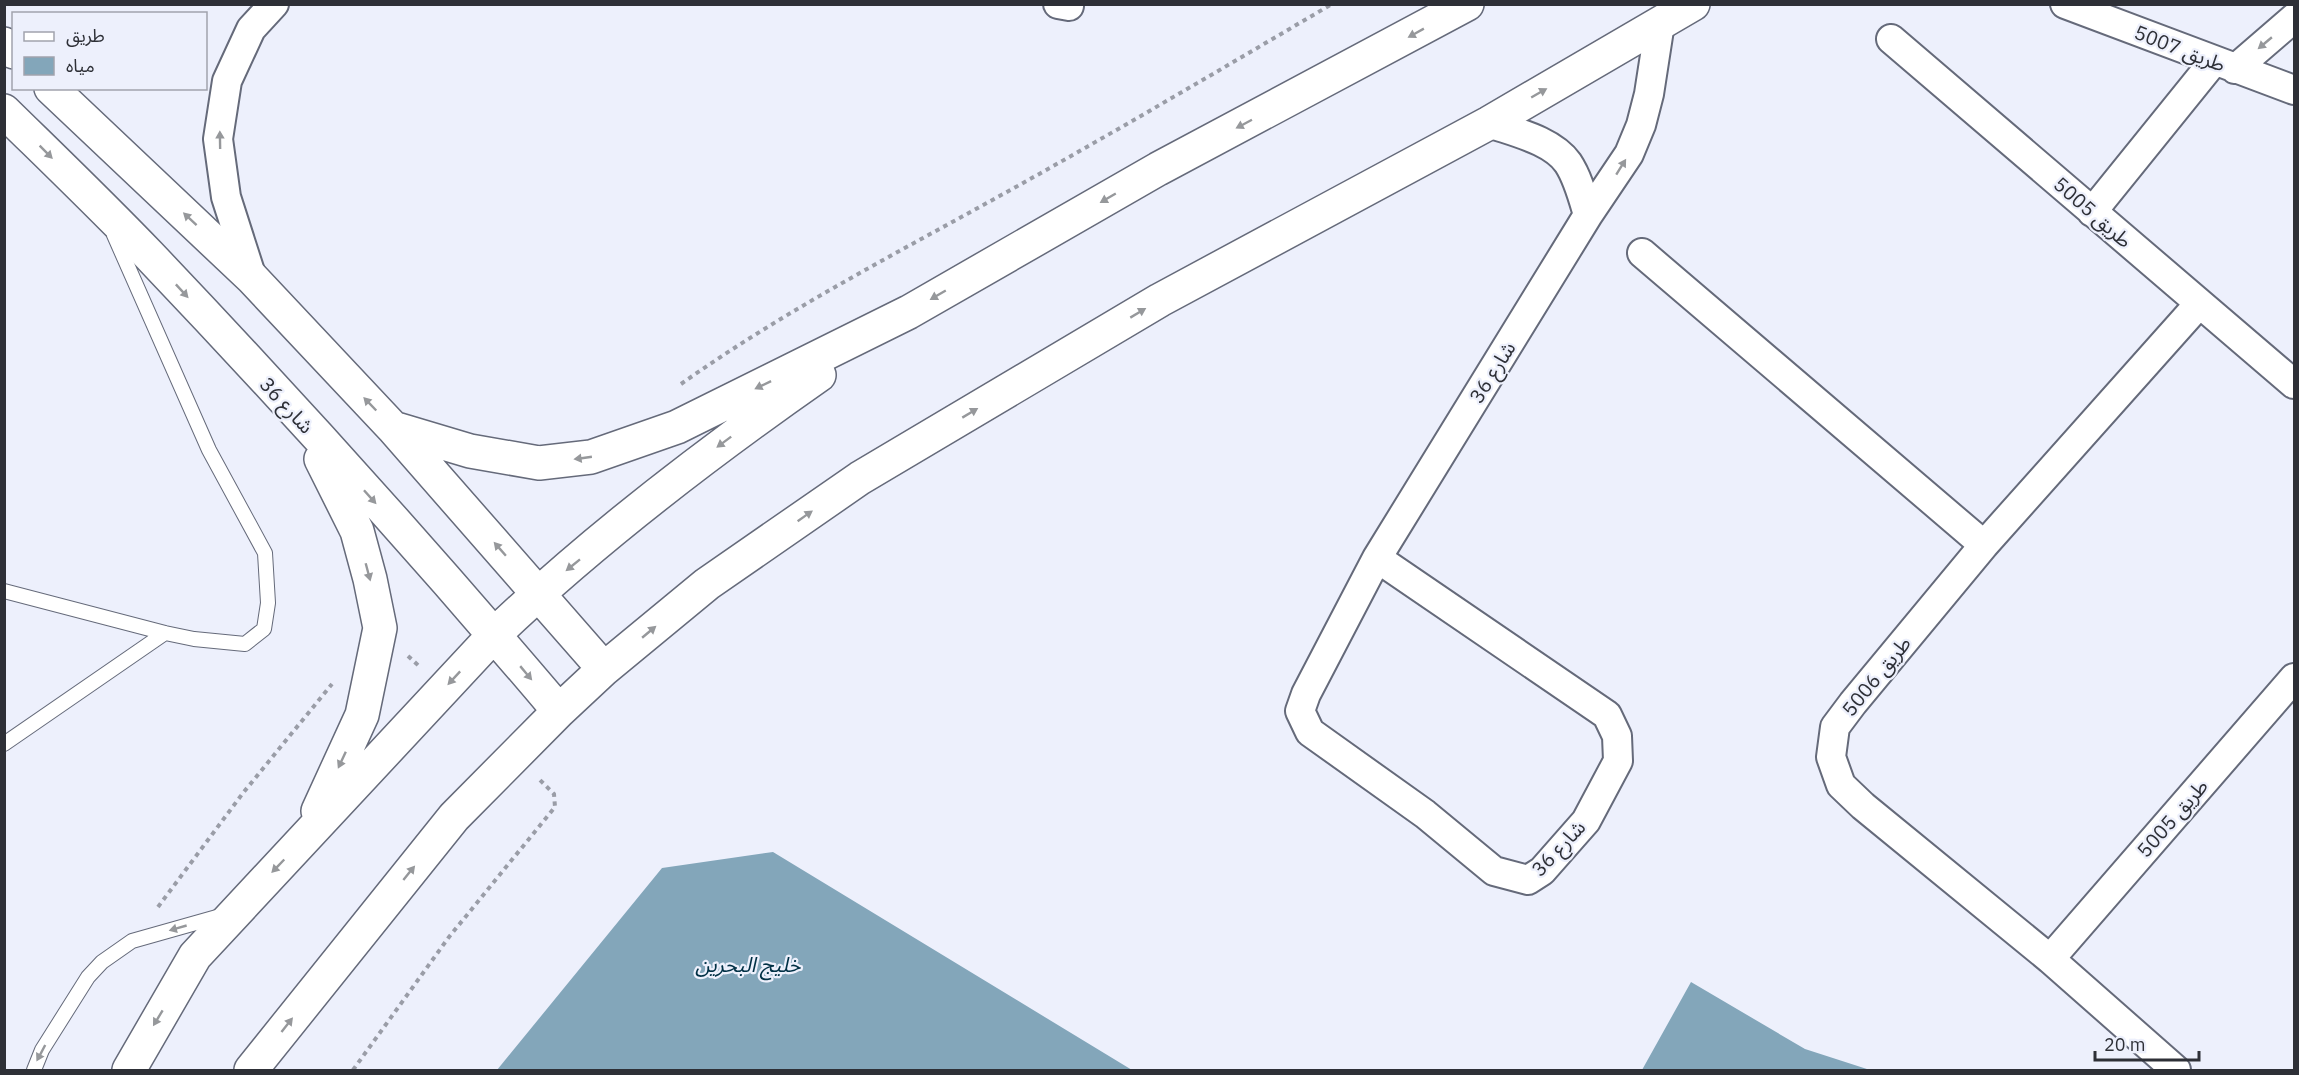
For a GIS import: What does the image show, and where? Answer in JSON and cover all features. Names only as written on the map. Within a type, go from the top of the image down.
[{"type":"street","points":[[252,278],[226,197],[218,139],[226,81],[251,29],[274,4]]},
{"type":"street","points":[[393,428],[470,451],[539,463],[591,457],[677,427],[909,312],[1158,169],[1467,4]]},
{"type":"street","points":[[251,1071],[454,817],[604,669],[707,584],[860,478],[1160,300],[1489,123],[1693,4]]},
{"type":"street","name":"طريق 5007","points":[[2065,4],[2295,90]]},
{"type":"street","points":[[2092,212],[2225,65],[2295,18]]},
{"type":"street","name":"شارع 36","points":[[1377,558],[1607,715],[1617,736],[1618,761],[1586,821],[1542,871],[1528,880],[1494,871],[1425,814],[1311,732],[1300,711],[1306,694],[1377,558],[1588,216],[1629,154],[1650,94],[1660,23]]},
{"type":"street","name":"طريق 5005","points":[[1891,39],[2295,384]]},
{"type":"street","points":[[53,90],[252,278],[393,428],[604,669]]},
{"type":"street","name":"شارع 36","points":[[4,111],[148,255],[303,423],[494,635],[559,711]]},
{"type":"street","points":[[1489,123],[1530,137],[1551,148],[1567,161],[1579,186],[1588,216]]},
{"type":"street","points":[[1642,253],[1984,544]]},
{"type":"street","name":"طريق 5006","points":[[2176,1071],[2050,958],[1841,785],[1832,757],[1835,727],[1853,703],[1984,544],[2199,303]]},
{"type":"street","points":[[129,1071],[195,956],[494,635],[538,593],[724,442],[909,312]]},
{"type":"street","points":[[303,423],[357,531],[380,628],[362,715],[306,837]]},
{"type":"street","name":"طريق 5005","points":[[2050,958],[2295,678]]},
{"type":"lane","points":[[4,591],[195,639],[246,644],[264,629],[268,603],[265,553],[209,450],[103,210]]},
{"type":"lane","points":[[4,744],[165,633]]},
{"type":"lane","points":[[34,1071],[42,1050],[88,976],[102,962],[132,941],[235,912]]},
{"type":"path","points":[[675,389],[718,358],[812,299],[1154,110],[1332,4]]},
{"type":"path","points":[[132,941],[243,793],[333,683]]},
{"type":"path","points":[[353,1071],[449,937],[555,807],[554,794],[514,756]]},
{"type":"water","name":"خليج البحرين","points":[[773,852],[1132,1070],[497,1070],[662,868]]},
{"type":"water","points":[[1691,982],[1805,1049],[1870,1070],[1642,1070]]}]
